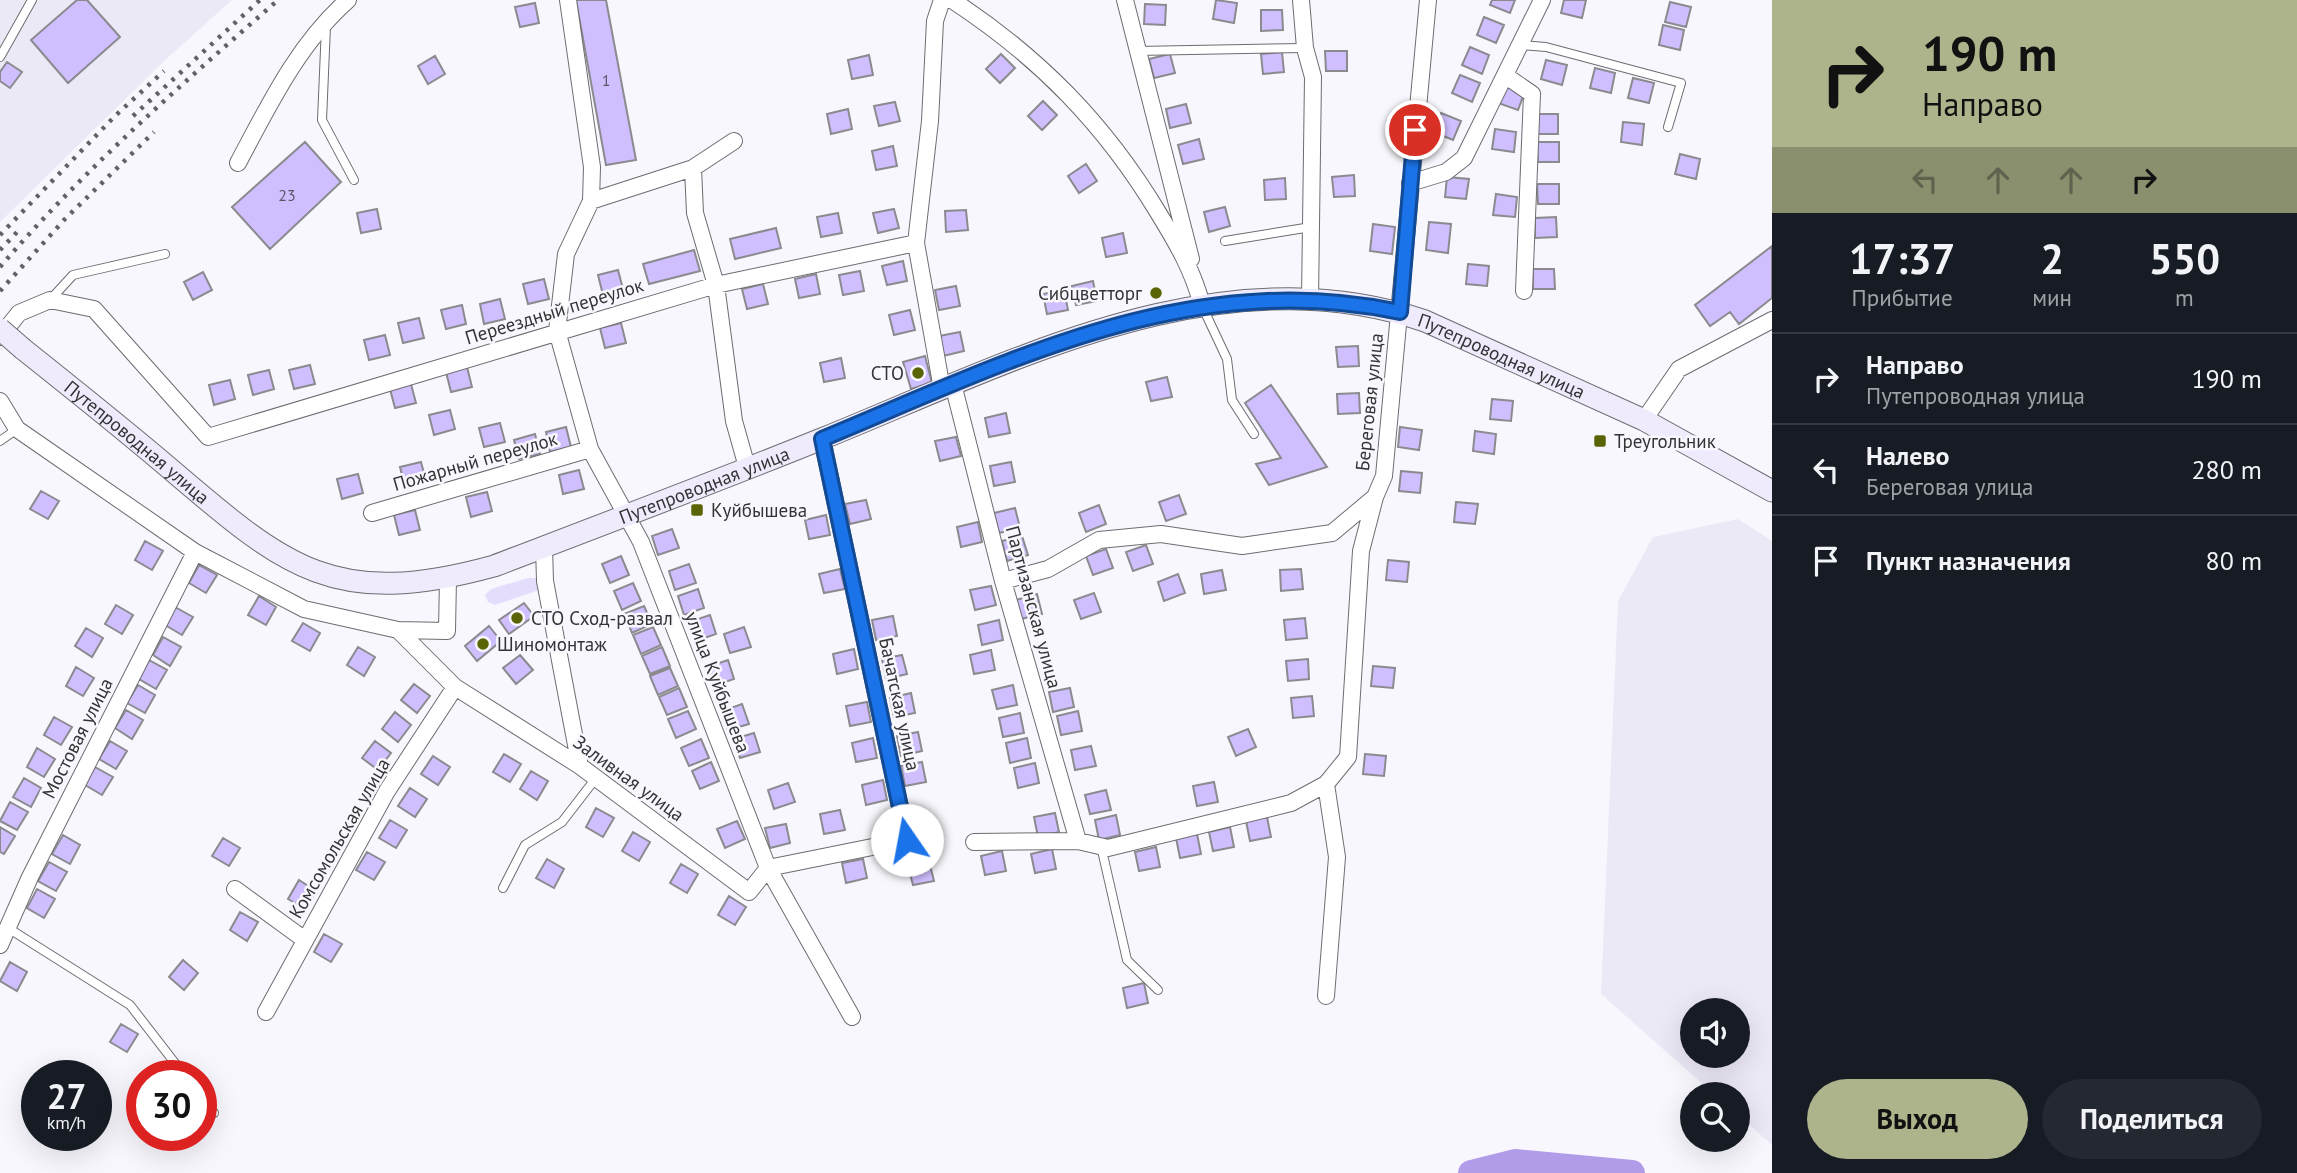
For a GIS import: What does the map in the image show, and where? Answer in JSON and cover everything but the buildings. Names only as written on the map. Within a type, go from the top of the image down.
[{"type":"main road","name":"Путепроводная улица","points":[[0,329],[241,529],[294,564],[365,583],[392,584],[448,578],[544,547],[822,439],[947,387],[1109,327],[1201,301],[1310,299],[1400,312],[1456,333],[1644,420],[1772,491]]},
{"type":"street","points":[[239,163],[283,79],[326,19],[348,0]]},
{"type":"street","points":[[557,331],[566,254],[592,201],[592,167],[568,0]]},
{"type":"street","name":"Партизанская улица","points":[[943,0],[935,20],[930,121],[916,243],[947,387],[1078,841]]},
{"type":"street","points":[[952,0],[1052,76],[1104,133],[1144,190],[1192,270],[1201,301]]},
{"type":"street","points":[[1125,0],[1136,51],[1176,189],[1201,301]]},
{"type":"street","points":[[1301,0],[1305,48],[1313,77],[1310,299]]},
{"type":"street","name":"Береговая улица","points":[[1326,784],[1348,757],[1361,551],[1375,497],[1384,476],[1428,0]]},
{"type":"street","points":[[1410,183],[1446,172],[1464,158],[1522,46],[1542,0]]},
{"type":"street","points":[[1506,76],[1532,94],[1524,290]]},
{"type":"street","points":[[592,201],[693,168],[734,141]]},
{"type":"street","points":[[693,168],[695,213],[716,285],[734,421],[747,467]]},
{"type":"street","name":"Переездный переулок","points":[[50,300],[94,309],[208,437],[716,285],[916,243]]},
{"type":"street","points":[[0,337],[19,313],[50,300]]},
{"type":"street","points":[[1644,420],[1679,369],[1772,320]]},
{"type":"street","name":"улица Куйбышева","points":[[557,331],[590,450],[641,542],[768,868],[852,1017]]},
{"type":"street","points":[[0,401],[17,429],[195,552],[304,608],[398,630],[447,631],[448,578]]},
{"type":"street","name":"Бачатская улица","points":[[768,868],[907,840],[822,439]]},
{"type":"street","name":"Пожарный переулок","points":[[372,513],[590,450]]},
{"type":"street","points":[[1003,581],[1048,569],[1099,540],[1161,534],[1242,546],[1332,533],[1375,497]]},
{"type":"street","points":[[544,547],[545,580],[580,766]]},
{"type":"street","name":"Мостовая улица","points":[[0,945],[30,877],[195,552]]},
{"type":"street","name":"Заливная улица","points":[[398,630],[455,687],[580,766],[749,892],[768,868]]},
{"type":"street","name":"Комсомольская улица","points":[[266,1012],[387,791],[455,687]]},
{"type":"street","points":[[974,842],[1078,841],[1108,848],[1291,803],[1326,784],[1337,857],[1326,996]]},
{"type":"street","points":[[235,889],[305,940]]},
{"type":"lane","points":[[0,57],[32,0]]},
{"type":"lane","points":[[326,19],[321,120],[354,180]]},
{"type":"lane","points":[[1522,46],[1546,47],[1681,83],[1668,127]]},
{"type":"lane","points":[[1136,51],[1305,48]]},
{"type":"lane","points":[[1225,241],[1311,227]]},
{"type":"lane","points":[[50,300],[73,275],[165,254]]},
{"type":"lane","points":[[1201,301],[1227,359],[1232,400],[1254,435]]},
{"type":"lane","points":[[0,441],[17,429]]},
{"type":"lane","points":[[503,888],[525,845],[562,822],[596,778]]},
{"type":"lane","points":[[1101,846],[1127,960],[1157,990]]},
{"type":"lane","points":[[8,928],[130,1006],[172,1060]]},
{"type":"shaded area","points":[[0,0],[232,0],[163,62],[0,222]]},
{"type":"shaded area","points":[[1738,519],[1772,541],[1772,1145],[1750,1126],[1750,1082],[1700,1082],[1685,1068],[1750,1068],[1750,998],[1680,998],[1680,1064],[1601,994],[1618,601],[1653,537]]},
{"type":"shaded area","points":[[536,578],[542,584],[539,590],[495,605],[488,602],[485,595],[491,589]]},
{"type":"waterway","points":[[1471,1173],[1515,1162],[1632,1173]]},
{"type":"railway","points":[[133,116],[260,0]]},
{"type":"railway","points":[[0,267],[99,162],[278,0]]},
{"type":"railway","points":[[0,235],[115,116],[164,71]]},
{"type":"railway","points":[[0,291],[65,219],[154,132]]},
{"type":"railway","points":[[0,250],[19,230]]},
{"type":"place","name":"Сибцветторг","points":[[1156,293]]},
{"type":"place","name":"СТО","points":[[918,373]]},
{"type":"place","name":"Треугольник","points":[[1600,441]]},
{"type":"place","name":"Куйбышева","points":[[697,510]]},
{"type":"place","name":"СТО Сход-развал","points":[[517,618]]},
{"type":"place","name":"Шиномонтаж","points":[[483,644]]},
{"type":"route","points":[[907,840],[822,439],[1041,350],[1154,314],[1202,305],[1270,299],[1341,302],[1400,312],[1415,130]]}]
